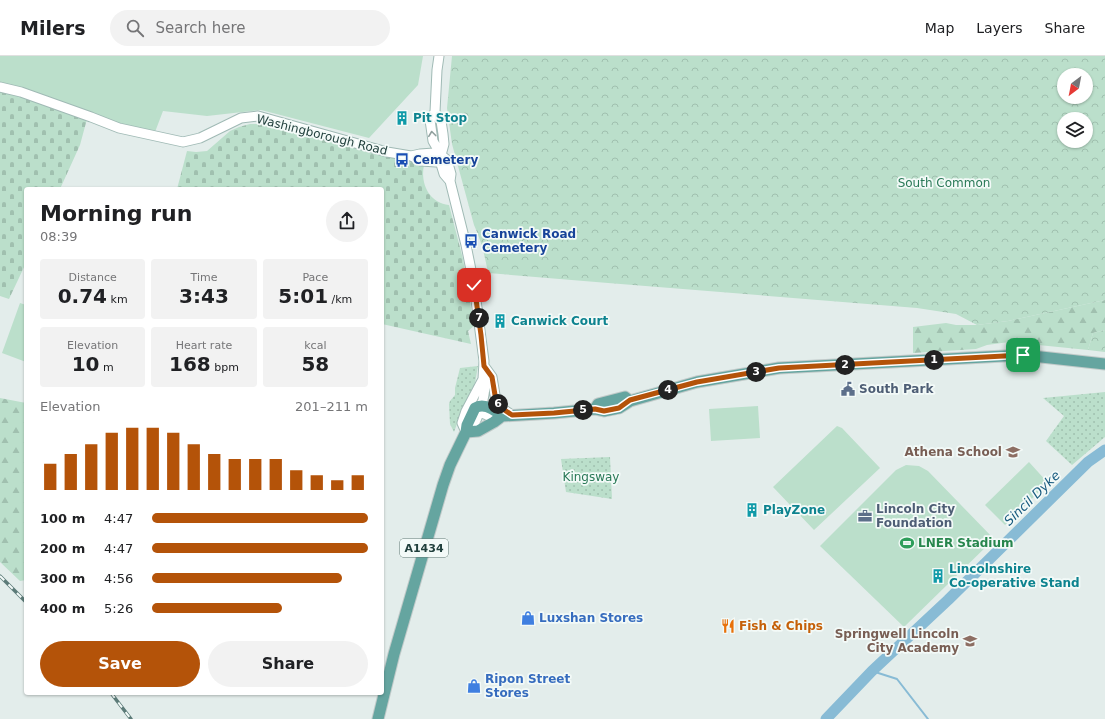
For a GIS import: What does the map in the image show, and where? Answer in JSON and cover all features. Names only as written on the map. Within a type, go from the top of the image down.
[{"type":"main road","points":[[439,56],[435,112],[441,121],[444,144],[441,155],[447,160],[451,174],[450,181],[466,245],[474,285],[484,366],[483,379],[466,411],[462,422],[466,432],[478,431],[507,415],[595,409],[604,411],[619,408],[630,400],[697,382],[779,368],[1023,355],[1105,364]]},
{"type":"main road","name":"Washingborough Road","points":[[0,87],[21,92],[91,116],[119,128],[183,142],[200,138],[241,118],[258,116],[387,152],[411,156],[421,161],[436,162],[441,155]]},
{"type":"main road","points":[[484,366],[492,377],[496,401],[507,415]]},
{"type":"main road","points":[[479,408],[485,388],[483,379]]},
{"type":"main road","points":[[475,394],[479,408]]},
{"type":"main road","points":[[479,408],[495,410],[507,415]]},
{"type":"main road","name":"A1434","points":[[384,692],[443,485],[450,465],[466,432],[467,426],[474,411],[479,408]]},
{"type":"main road","name":"A1434","points":[[377,719],[383,695]]},
{"type":"green space","points":[[0,56],[423,56],[418,85],[369,138],[261,110],[207,116],[163,111],[155,132],[122,124],[0,83]]},
{"type":"green space","name":"South Common","points":[[452,56],[1105,56],[1105,300],[1008,321],[977,325],[956,314],[917,308],[488,273],[486,260],[474,225],[452,144],[447,108]]},
{"type":"green space","points":[[0,91],[25,97],[87,119],[80,145],[61,187],[24,187],[24,267],[9,299],[0,296]]},
{"type":"green space","points":[[250,124],[260,124],[424,165],[423,179],[431,196],[442,203],[449,205],[463,259],[474,326],[468,331],[471,344],[384,324],[384,187],[178,187],[187,151],[207,151],[230,131]]},
{"type":"green space","points":[[1105,300],[1105,330],[1093,333],[1088,350],[1009,342],[987,345],[976,349],[913,353],[913,327],[946,323],[956,325],[977,325],[1008,321]]},
{"type":"green space","points":[[20,303],[24,304],[24,361],[2,353]]},
{"type":"green space","points":[[1105,330],[1105,352],[1088,350],[1093,333]]},
{"type":"green space","points":[[478,366],[475,383],[464,405],[454,432],[450,424],[449,404],[455,395],[455,388],[460,368]]},
{"type":"green space","points":[[1105,392],[1105,437],[1072,465],[1046,441],[1064,416],[1043,398]]},
{"type":"green space","points":[[0,398],[24,403],[24,580],[20,581],[0,562]]},
{"type":"green space","points":[[758,406],[760,438],[711,441],[709,409]]},
{"type":"green space","points":[[837,426],[842,428],[880,468],[814,530],[773,487]]},
{"type":"green space","name":"Kingsway","points":[[610,457],[612,499],[566,492],[561,459]]},
{"type":"green space","points":[[1029,462],[1048,483],[1005,525],[985,505]]},
{"type":"green space","name":"LNER Stadium","points":[[906,465],[919,466],[928,471],[994,539],[904,627],[820,546],[896,470]]},
{"type":"waterway","name":"Sincil Dyke","points":[[826,719],[872,671],[948,600],[1088,462],[1105,450]]},
{"type":"waterway","points":[[872,671],[897,679],[928,719]]},
{"type":"railway","points":[[0,576],[24,600]]},
{"type":"railway","points":[[113,695],[131,719]]},
{"type":"place","name":"Pit Stop","points":[[402,118]]},
{"type":"place","name":"Cemetery","points":[[402,160]]},
{"type":"place","name":"Canwick Road Cemetery","points":[[471,241]]},
{"type":"place","name":"Canwick Court","points":[[500,321]]},
{"type":"place","name":"South Park","points":[[848,389]]},
{"type":"place","name":"Athena School","points":[[1013,452]]},
{"type":"place","name":"PlayZone","points":[[752,510]]},
{"type":"place","name":"Lincoln City Foundation","points":[[865,516]]},
{"type":"place","name":"LNER Stadium","points":[[907,543]]},
{"type":"place","name":"Lincolnshire Co-operative Stand","points":[[938,576]]},
{"type":"place","name":"Luxshan Stores","points":[[528,618]]},
{"type":"place","name":"Fish & Chips","points":[[728,626]]},
{"type":"place","name":"Springwell Lincoln City Academy","points":[[970,641]]},
{"type":"place","name":"Ripon Street Stores","points":[[474,686]]},
{"type":"route","points":[[474,285],[484,366],[492,377],[496,401],[500,407],[512,415],[571,412],[595,409],[604,411],[619,408],[630,400],[697,382],[779,368],[803,368],[1023,355]]}]
